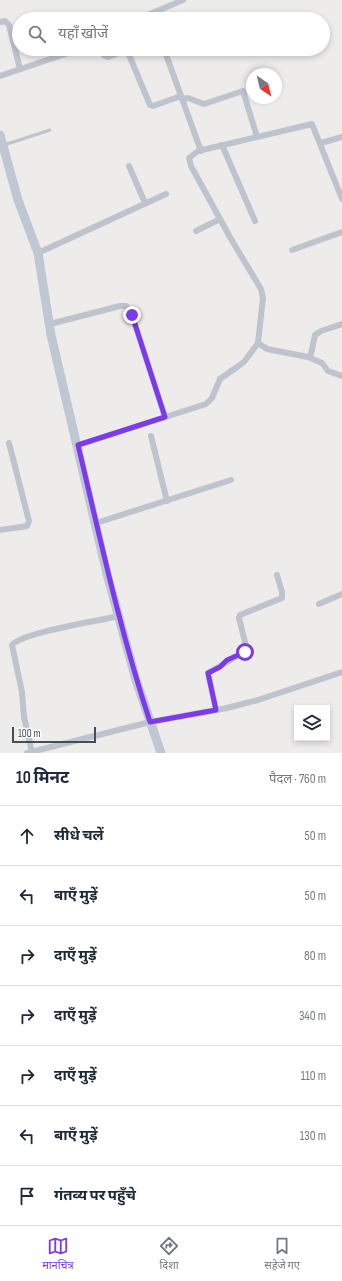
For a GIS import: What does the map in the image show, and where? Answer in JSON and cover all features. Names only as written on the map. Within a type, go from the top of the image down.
[{"type":"street","points":[[160,12],[183,0]]},
{"type":"street","points":[[0,22],[5,21],[9,25],[12,37]]},
{"type":"street","points":[[17,56],[20,69]]},
{"type":"street","points":[[0,76],[59,56]]},
{"type":"street","points":[[131,56],[150,105],[153,106],[182,98],[188,98],[204,104],[243,91],[258,137]]},
{"type":"street","points":[[167,56],[201,151]]},
{"type":"street","points":[[78,445],[202,406],[209,401],[220,378],[244,362],[258,343],[263,294],[258,281],[220,219],[190,162],[191,155],[222,145],[310,123],[315,127],[342,199]]},
{"type":"street","points":[[0,135],[18,200],[38,254],[50,324],[96,523],[136,680],[161,753]]},
{"type":"street","points":[[321,143],[342,137]]},
{"type":"street","points":[[222,145],[255,221]]},
{"type":"street","points":[[129,166],[145,203]]},
{"type":"street","points":[[38,254],[166,194]]},
{"type":"street","points":[[196,231],[220,219]]},
{"type":"street","points":[[292,250],[342,232]]},
{"type":"street","points":[[50,324],[120,306],[126,306],[132,315],[165,417]]},
{"type":"street","points":[[308,357],[311,354],[315,335],[321,331],[342,324]]},
{"type":"street","points":[[258,343],[267,349],[308,357],[322,363],[328,371],[342,376]]},
{"type":"street","points":[[151,436],[167,501]]},
{"type":"street","points":[[0,530],[24,528],[29,524],[9,443]]},
{"type":"street","points":[[96,523],[231,480]]},
{"type":"street","points":[[216,710],[208,673],[247,650],[239,618],[240,615],[282,598],[282,592],[277,575]]},
{"type":"street","points":[[319,604],[342,594]]},
{"type":"street","points":[[119,616],[39,633],[21,639],[12,644],[22,692],[24,717],[30,752],[150,722],[216,710],[258,700],[342,672]]},
{"type":"lane","points":[[3,145],[50,130]]},
{"type":"route","points":[[132,315],[165,417],[78,445],[107,574],[136,680],[150,722],[216,710],[208,673],[220,667],[225,661],[245,652]]}]
